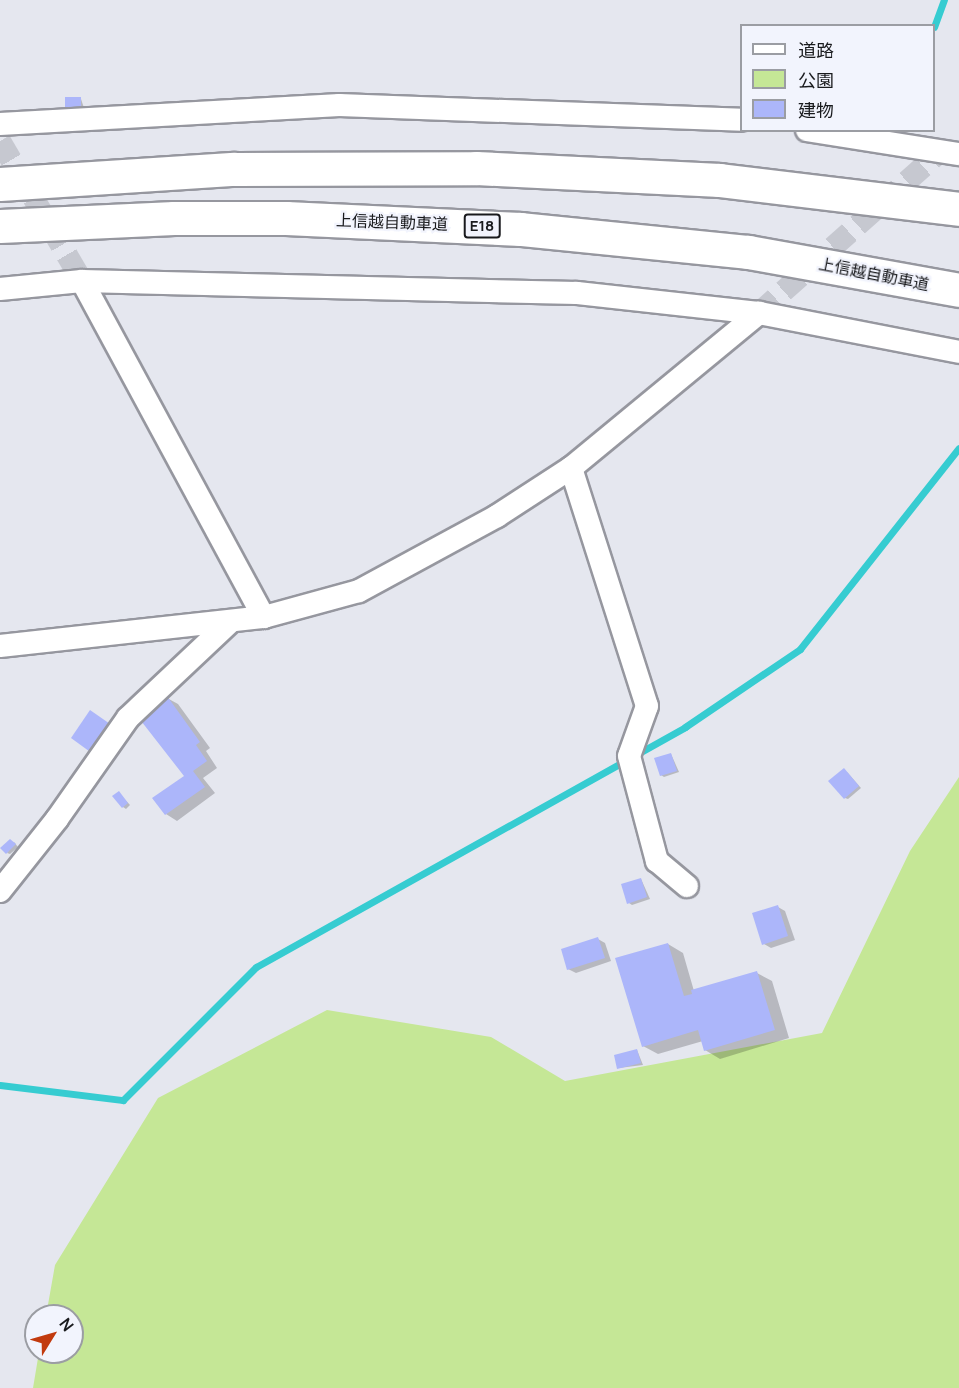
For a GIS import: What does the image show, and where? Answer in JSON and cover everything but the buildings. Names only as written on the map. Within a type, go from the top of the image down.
[{"type":"highway","points":[[0,184],[235,169],[476,168],[720,180],[959,209]]},
{"type":"highway","name":"上信越自動車道","points":[[0,226],[174,218],[286,218],[521,229],[748,252],[959,290]]},
{"type":"street","points":[[0,124],[339,105],[740,120]]},
{"type":"street","points":[[822,132],[953,149]]},
{"type":"street","points":[[82,281],[264,617]]},
{"type":"street","points":[[0,289],[82,281],[566,293],[759,313],[959,352]]},
{"type":"street","points":[[0,646],[264,617],[359,591],[497,516],[571,468],[759,313]]},
{"type":"street","points":[[571,468],[647,706],[629,756],[657,861],[687,886]]},
{"type":"street","points":[[0,891],[57,819],[128,718],[230,622]]},
{"type":"green space","points":[[959,777],[959,1388],[33,1388],[37,1364],[84,1364],[84,1304],[48,1304],[55,1265],[158,1098],[327,1010],[491,1037],[565,1081],[822,1033],[910,851]]},
{"type":"waterway","points":[[935,24],[944,0]]},
{"type":"waterway","points":[[0,1085],[123,1100],[256,967],[685,727],[800,649],[959,448]]},
{"type":"tunnel","points":[[0,141],[82,281]]},
{"type":"tunnel","points":[[759,313],[941,151]]}]
